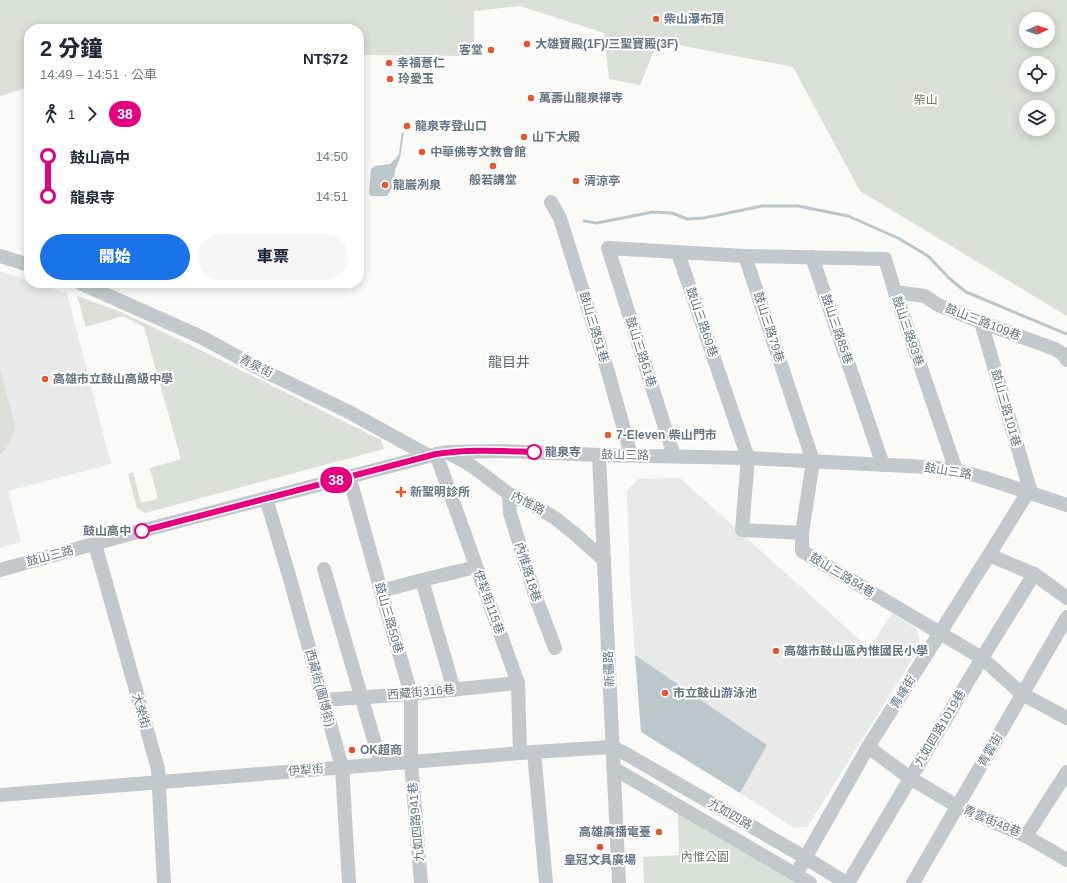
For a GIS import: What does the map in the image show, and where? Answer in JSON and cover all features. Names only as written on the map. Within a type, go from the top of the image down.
[{"type":"street","name":"鼓山三路51巷","points":[[551,202],[560,218],[608,372],[631,455]]},
{"type":"street","name":"鼓山三路61巷","points":[[674,456],[608,248],[678,253]]},
{"type":"street","points":[[678,253],[812,257]]},
{"type":"street","name":"鼓山三路69巷","points":[[678,253],[748,458]]},
{"type":"street","points":[[0,256],[24,263]]},
{"type":"street","name":"鼓山三路79巷","points":[[745,256],[813,461]]},
{"type":"street","name":"鼓山三路93巷","points":[[812,257],[885,259],[956,470]]},
{"type":"street","name":"鼓山三路85巷","points":[[812,257],[883,465]]},
{"type":"street","name":"青泉街","points":[[91,288],[201,337],[264,371],[437,454]]},
{"type":"street","name":"鼓山三路109巷","points":[[895,292],[925,296],[938,305],[1054,349],[1063,354],[1067,360]]},
{"type":"street","name":"鼓山三路101巷","points":[[981,322],[1029,493]]},
{"type":"street","name":"鼓山三路","points":[[0,570],[350,476],[437,454],[469,451],[748,458],[928,467],[956,470],[1067,505]]},
{"type":"street","name":"內惟路","points":[[437,454],[472,466],[509,494],[532,504],[555,518],[604,560]]},
{"type":"street","name":"伊犁街115巷","points":[[437,454],[518,683],[527,753],[541,826],[546,883]]},
{"type":"street","name":"新疆路","points":[[599,455],[619,883]]},
{"type":"street","points":[[748,458],[742,530],[802,532]]},
{"type":"street","name":"鼓山三路84巷","points":[[813,461],[802,532],[802,551],[939,633]]},
{"type":"street","name":"鼓山三路50巷","points":[[350,476],[411,694],[412,762]]},
{"type":"street","name":"青峰街","points":[[796,874],[868,747],[1029,493]]},
{"type":"street","name":"內惟路18巷","points":[[509,494],[510,513],[529,577],[555,648]]},
{"type":"street","name":"西藏街(圖博街)","points":[[266,498],[342,768],[349,883]]},
{"type":"street","name":"大榮街","points":[[95,544],[158,769],[164,883]]},
{"type":"street","points":[[989,555],[1034,574],[1067,598]]},
{"type":"street","points":[[381,591],[476,567]]},
{"type":"street","points":[[324,569],[381,764]]},
{"type":"street","name":"九如四路1019巷","points":[[847,883],[1034,574]]},
{"type":"street","points":[[422,580],[454,690]]},
{"type":"street","name":"青雲街","points":[[913,883],[1067,617]]},
{"type":"street","points":[[939,633],[982,658],[1022,694],[1067,718]]},
{"type":"street","name":"西藏街316巷","points":[[324,700],[361,696],[411,694],[518,683]]},
{"type":"street","name":"伊犁街","points":[[0,795],[612,747]]},
{"type":"street","name":"九如四路","points":[[612,747],[847,883]]},
{"type":"street","name":"青雲街48巷","points":[[868,747],[910,778],[957,806],[1026,836],[1067,860]]},
{"type":"street","name":"九如四路941巷","points":[[412,762],[421,883]]},
{"type":"street","name":"九如四路","points":[[613,768],[810,883]]},
{"type":"street","points":[[1026,836],[1067,772]]},
{"type":"shaded area","points":[[402,132],[404,132],[400,158],[395,170],[393,187],[387,196],[371,196],[369,193],[371,169],[375,166],[390,164],[397,157]]},
{"type":"shaded area","name":"高雄市立鼓山高級中學","points":[[0,271],[24,279],[24,288],[52,288],[67,293],[111,464],[8,491],[21,541],[0,548]]},
{"type":"shaded area","name":"高雄市鼓山區內惟國民小學","points":[[680,478],[869,648],[892,613],[917,629],[920,647],[808,826],[794,828],[740,793],[767,745],[635,655],[630,583],[627,491],[638,479]]},
{"type":"shaded area","name":"市立鼓山游泳池","points":[[635,655],[767,745],[740,793],[641,732]]},
{"type":"green space","name":"柴山","points":[[0,0],[1067,0],[1067,316],[860,191],[793,67],[658,41],[640,85],[609,79],[604,33],[520,6],[474,11],[474,56],[364,55],[364,24],[24,24],[24,89],[0,96]]},
{"type":"green space","points":[[77,296],[121,312],[381,440],[384,449],[145,513],[137,508],[128,474],[133,472],[141,503],[158,499],[150,468],[181,459],[144,327],[123,316],[86,327]]},
{"type":"green space","points":[[0,369],[16,429],[6,448],[0,455]]},
{"type":"green space","name":"內惟公園","points":[[678,811],[798,883],[644,883],[643,857],[679,855]]},
{"type":"waterway","points":[[584,221],[597,223],[653,212],[672,213],[687,219],[704,218],[762,206],[798,206],[848,216],[898,238],[928,256],[950,279],[966,292],[1067,334]]},
{"type":"bus line","name":"38","points":[[142,531],[436,454],[469,451],[534,452]]},
{"type":"place","name":"柴山瀑布頂","points":[[656,19]]},
{"type":"place","name":"大雄寶殿(1F)/三聖寶殿(3F)","points":[[527,44]]},
{"type":"place","name":"客堂","points":[[491,50]]},
{"type":"place","name":"幸福薏仁","points":[[389,63]]},
{"type":"place","name":"玲愛玉","points":[[390,79]]},
{"type":"place","name":"萬壽山龍泉禪寺","points":[[531,98]]},
{"type":"place","name":"龍泉寺登山口","points":[[407,126]]},
{"type":"place","name":"山下大殿","points":[[524,137]]},
{"type":"place","name":"中華佛寺文教會館","points":[[422,152]]},
{"type":"place","name":"般若講堂","points":[[493,166]]},
{"type":"place","name":"清涼亭","points":[[576,181]]},
{"type":"place","name":"龍巖冽泉","points":[[385,185]]},
{"type":"place","name":"高雄市立鼓山高級中學","points":[[45,379]]},
{"type":"place","name":"7-Eleven 柴山門市","points":[[608,435]]},
{"type":"place","name":"龍泉寺","points":[[534,452]]},
{"type":"place","name":"新聖明診所","points":[[401,492]]},
{"type":"place","name":"鼓山高中","points":[[142,531]]},
{"type":"place","name":"高雄市鼓山區內惟國民小學","points":[[776,651]]},
{"type":"place","name":"市立鼓山游泳池","points":[[665,693]]},
{"type":"place","name":"OK超商","points":[[352,750]]},
{"type":"place","name":"高雄廣播電臺","points":[[659,832]]},
{"type":"place","name":"皇冠文具廣場","points":[[600,847]]},
{"type":"district","name":"龍目井","points":[[509,362]]}]
